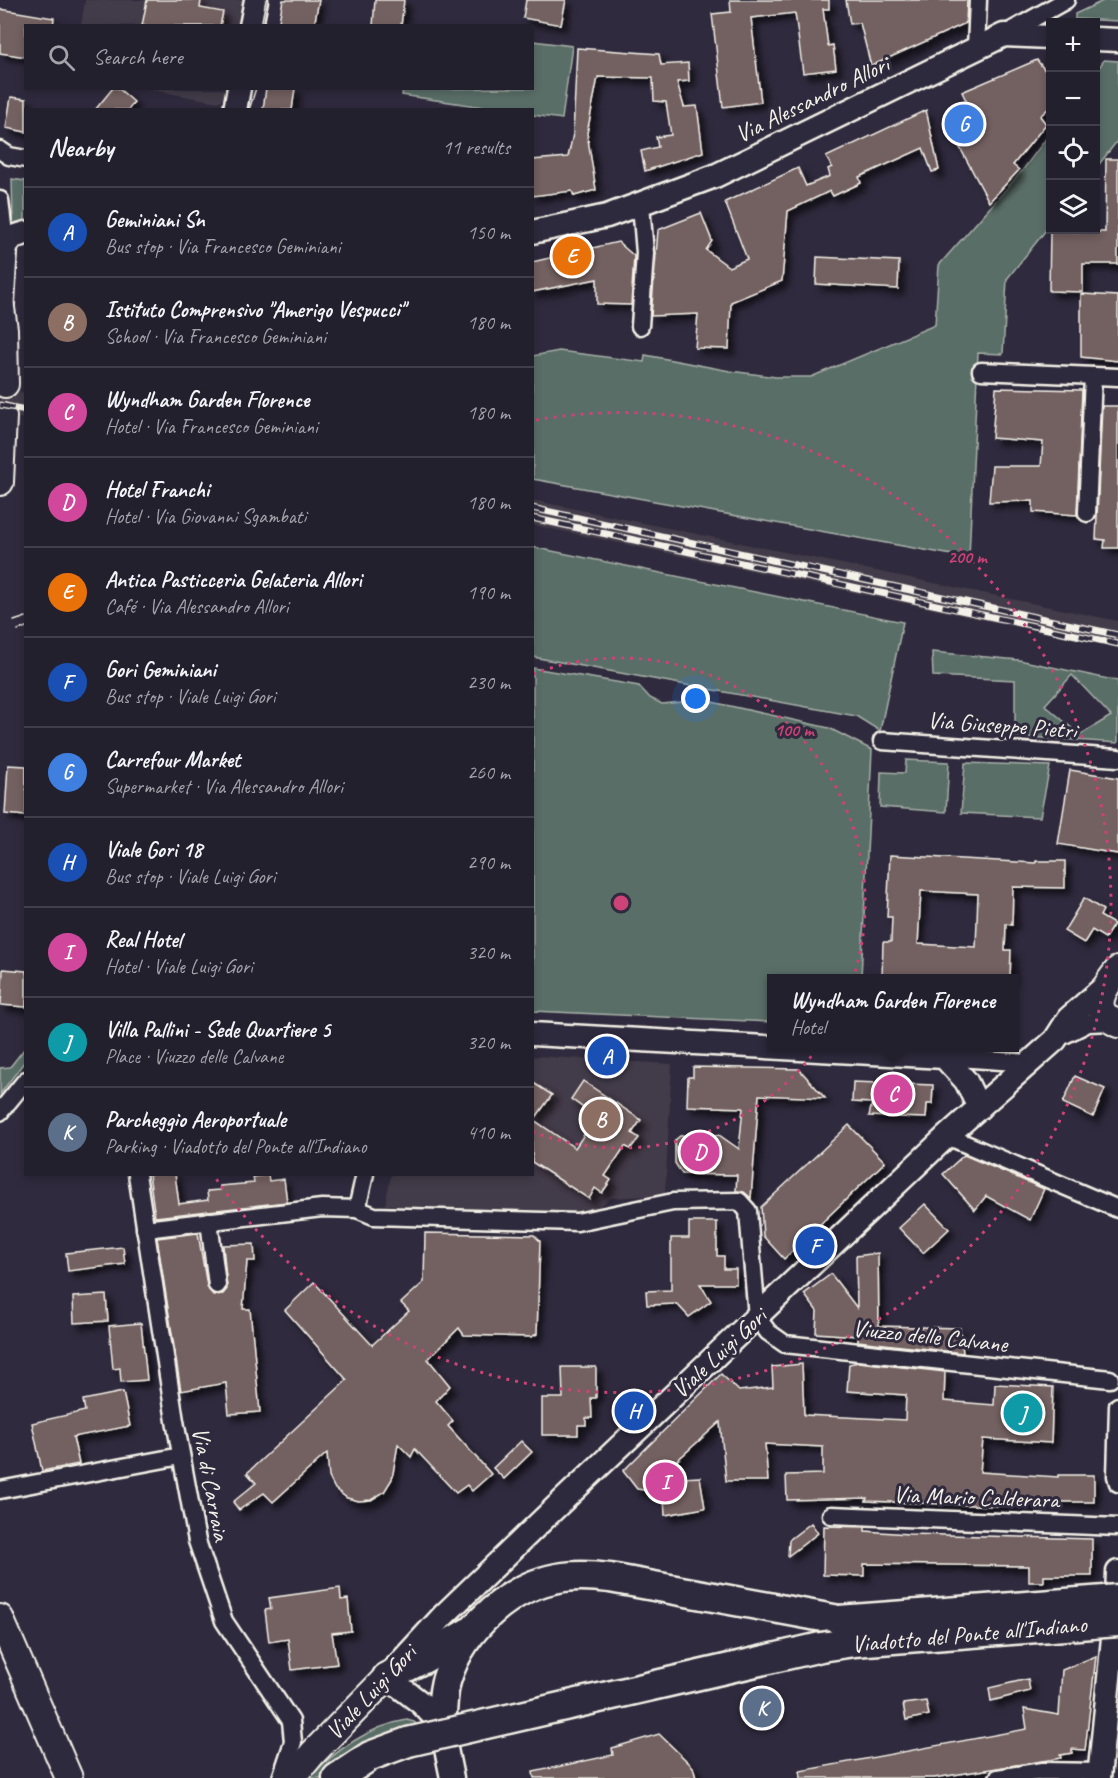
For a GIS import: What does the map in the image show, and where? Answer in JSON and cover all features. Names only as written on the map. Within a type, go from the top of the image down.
[{"type":"highway","name":"Viadotto del Ponte all'Indiano","points":[[476,1627],[514,1595],[550,1580],[590,1576],[643,1583],[840,1620],[1116,1609]]},
{"type":"highway","name":"Viadotto del Ponte all'Indiano","points":[[337,1778],[370,1756],[408,1742],[820,1647],[1116,1609]]},
{"type":"highway","points":[[387,1677],[425,1658],[476,1627]]},
{"type":"highway","points":[[443,1734],[446,1679],[458,1654],[476,1627]]},
{"type":"main road","points":[[1,306],[5,384]]},
{"type":"main road","points":[[0,482],[3,417]]},
{"type":"main road","points":[[1113,978],[1101,1007],[1115,1023]]},
{"type":"main road","points":[[0,1618],[69,1776]]},
{"type":"main road","name":"Viale Luigi Gori","points":[[292,1778],[387,1677]]},
{"type":"street","points":[[252,24],[256,0]]},
{"type":"street","points":[[976,48],[978,0]]},
{"type":"street","name":"Via Alessandro Allori","points":[[534,232],[607,216],[641,205],[764,153],[1004,35],[1064,1]]},
{"type":"street","name":"Via Alessandro Allori","points":[[1004,35],[1046,37]]},
{"type":"street","points":[[1100,39],[1118,40]]},
{"type":"street","points":[[235,108],[239,90]]},
{"type":"street","points":[[0,150],[9,156],[24,159]]},
{"type":"street","points":[[0,200],[6,252]]},
{"type":"street","points":[[640,326],[645,253],[641,205]]},
{"type":"street","points":[[1,306],[6,252],[10,239],[24,234]]},
{"type":"street","points":[[981,371],[1118,377]]},
{"type":"street","points":[[1087,513],[1093,376]]},
{"type":"street","name":"Via Giuseppe Pietri","points":[[882,741],[1118,758]]},
{"type":"street","name":"Viale Luigi Gori","points":[[387,1677],[452,1607],[947,1136],[1054,1040],[1069,1018],[1113,978]]},
{"type":"street","name":"Viale Luigi Gori","points":[[1054,1040],[1088,1023],[1115,1023]]},
{"type":"street","points":[[534,1034],[767,1047]]},
{"type":"street","points":[[854,1052],[1028,1063]]},
{"type":"street","points":[[944,1057],[966,1080],[979,1108]]},
{"type":"street","points":[[0,1112],[24,1082]]},
{"type":"street","points":[[947,1136],[1118,1209]]},
{"type":"street","name":"Via di Carraia","points":[[137,1176],[181,1456],[197,1541],[219,1611],[238,1645],[287,1711],[291,1721],[293,1742],[280,1778]]},
{"type":"street","points":[[357,1209],[365,1176]]},
{"type":"street","points":[[145,1229],[322,1208],[357,1209],[374,1216],[577,1222],[673,1202],[718,1199],[739,1201],[748,1211],[757,1317]]},
{"type":"street","points":[[209,1221],[217,1285]]},
{"type":"street","name":"Viuzzo delle Calvane","points":[[757,1317],[768,1332],[785,1344],[1110,1379]]},
{"type":"street","points":[[1118,1406],[1118,1483]]},
{"type":"street","points":[[0,1490],[181,1456]]},
{"type":"street","name":"Via Mario Calderara","points":[[831,1515],[1118,1527]]},
{"type":"street","points":[[998,1778],[1048,1770],[1099,1775],[1116,1609]]},
{"type":"street","points":[[387,1677],[421,1703],[443,1734],[452,1778]]},
{"type":"shaded area","points":[[85,0],[249,0],[243,24],[81,24]]},
{"type":"shaded area","points":[[151,90],[229,90],[228,96],[218,102]]},
{"type":"shaded area","points":[[0,387],[24,393],[24,419],[0,414]]},
{"type":"shaded area","points":[[534,500],[1118,621],[1118,648],[534,525]]},
{"type":"shaded area","points":[[534,1056],[672,1064],[665,1195],[611,1198],[593,1211],[584,1209],[576,1218],[385,1205],[391,1176],[534,1176]]},
{"type":"green space","points":[[1105,0],[1118,0],[1118,21],[1075,18],[1075,14]]},
{"type":"green space","points":[[534,41],[572,46],[562,119],[534,115],[534,108],[490,108],[402,95],[403,90],[534,90]]},
{"type":"green space","points":[[1104,60],[1118,61],[1118,140],[1100,163],[1100,72],[1100,66]]},
{"type":"green space","points":[[1046,138],[1046,230],[1007,279],[1003,354],[978,353],[969,558],[534,479],[534,356],[559,351],[644,362],[645,355],[730,371],[776,377],[811,377],[935,325],[939,265],[1022,171]]},
{"type":"green space","points":[[12,179],[24,181],[24,223],[13,224]]},
{"type":"green space","points":[[534,547],[903,622],[880,731],[856,716],[534,657]]},
{"type":"green space","points":[[932,652],[1019,660],[1118,681],[1118,743],[1015,736],[1015,680],[933,676]],"holes":[[[1072,675],[1111,716],[1080,735],[1045,705]]]},
{"type":"green space","points":[[534,668],[639,686],[650,698],[662,704],[703,700],[829,728],[872,750],[861,974],[767,974],[767,1022],[534,1011]]},
{"type":"green space","points":[[906,760],[949,762],[946,812],[880,807],[881,772],[905,773]]},
{"type":"green space","points":[[965,763],[1050,766],[1040,817],[961,813]]},
{"type":"green space","points":[[24,1049],[24,1062],[0,1094],[0,1068],[10,1067]]},
{"type":"green space","points":[[407,1720],[420,1727],[332,1769],[323,1778],[307,1778],[329,1759],[366,1734]]},
{"type":"building","points":[[147,0],[201,0],[200,8],[223,12],[220,24],[142,24]]},
{"type":"building","points":[[283,0],[319,0],[314,24],[278,24]]},
{"type":"building","points":[[375,0],[404,0],[401,24],[373,24]]},
{"type":"building","points":[[526,0],[566,0],[561,25],[523,18]]},
{"type":"building","points":[[730,0],[829,0],[829,9],[823,9],[828,46],[833,45],[836,69],[803,73],[795,13],[751,18],[761,102],[723,107],[712,14],[731,12]]},
{"type":"building","points":[[846,0],[967,0],[966,23],[871,66],[860,23],[850,24]]},
{"type":"building","points":[[0,9],[54,18],[53,24],[24,24],[24,57],[0,53]]},
{"type":"building","points":[[577,48],[659,54],[661,65],[688,63],[689,81],[677,82],[684,107],[697,106],[703,152],[645,171],[641,151],[658,147],[656,137],[671,135],[666,102],[654,101],[653,78],[598,77],[587,133],[596,190],[574,196],[572,191],[534,196],[534,160],[568,157],[573,134]]},
{"type":"building","points":[[1037,60],[1046,72],[1046,111],[1040,116],[1046,124],[1013,165],[1019,170],[989,202],[948,125],[972,113],[962,92]]},
{"type":"building","points":[[111,90],[120,90],[134,102],[130,108],[97,108]]},
{"type":"building","points":[[266,90],[295,90],[292,108],[263,108]]},
{"type":"building","points":[[11,97],[26,99],[24,132],[6,128]]},
{"type":"building","points":[[926,110],[939,170],[932,172],[923,148],[859,177],[861,183],[833,196],[830,191],[788,211],[782,281],[731,302],[729,349],[695,348],[698,314],[651,316],[658,230],[701,213],[712,241],[706,250],[729,267],[747,259],[725,202],[798,168],[806,186],[830,176],[828,169],[832,167],[826,157]]},
{"type":"building","points":[[1106,159],[1118,159],[1118,264],[1083,264],[1083,292],[1049,291],[1050,234],[1100,234],[1100,232],[1105,232]]},
{"type":"building","points":[[618,242],[634,256],[631,305],[597,304],[597,279],[534,292],[534,262]]},
{"type":"building","points":[[817,257],[899,261],[898,289],[816,284]]},
{"type":"building","points":[[1081,294],[1118,296],[1118,361],[1081,357]]},
{"type":"building","points":[[996,388],[1082,390],[1077,515],[1033,512],[1033,501],[989,502],[992,466],[1041,466],[1043,442],[992,438]]},
{"type":"building","points":[[1102,406],[1118,406],[1118,548],[1104,548],[1105,540],[1096,539]]},
{"type":"building","points":[[8,765],[24,766],[24,816],[5,814]]},
{"type":"building","points":[[1070,770],[1118,778],[1118,854],[1058,844]]},
{"type":"building","points":[[890,855],[1036,863],[1036,861],[1065,861],[1065,888],[1013,887],[1012,925],[1006,924],[1005,950],[1011,950],[1010,974],[882,974],[883,942],[891,942],[892,917],[887,917]],"holes":[[[921,891],[978,894],[976,947],[918,944]]]},
{"type":"building","points":[[1084,898],[1103,910],[1100,916],[1114,924],[1105,938],[1092,930],[1084,943],[1064,931]]},
{"type":"building","points":[[3,969],[24,971],[24,1007],[1,1005]]},
{"type":"building","points":[[693,1067],[799,1069],[825,1098],[759,1095],[751,1198],[744,1192],[736,1191],[737,1175],[682,1174],[675,1163],[675,1140],[680,1136],[719,1135],[739,1149],[743,1108],[687,1106],[688,1077],[693,1077]]},
{"type":"building","points":[[1075,1076],[1105,1089],[1093,1117],[1063,1103]]},
{"type":"building","points":[[583,1081],[641,1120],[632,1133],[639,1138],[630,1149],[625,1146],[605,1176],[611,1180],[602,1193],[595,1188],[589,1199],[534,1163],[534,1120],[575,1148],[596,1117],[571,1099]]},
{"type":"building","points":[[853,1082],[933,1085],[932,1104],[927,1104],[926,1118],[869,1116],[872,1103],[852,1102]]},
{"type":"building","points":[[534,1083],[552,1095],[534,1120]]},
{"type":"building","points":[[849,1125],[885,1162],[784,1259],[763,1236],[761,1207]]},
{"type":"building","points":[[964,1155],[1044,1189],[1030,1220],[986,1196],[975,1210],[943,1174]]},
{"type":"building","points":[[149,1176],[175,1176],[179,1204],[208,1200],[207,1191],[220,1190],[220,1186],[254,1183],[253,1177],[268,1176],[269,1181],[284,1179],[287,1202],[155,1217]]},
{"type":"building","points":[[925,1204],[949,1229],[923,1253],[899,1228]]},
{"type":"building","points":[[689,1222],[717,1222],[717,1256],[724,1256],[724,1269],[736,1269],[736,1284],[700,1284],[711,1301],[689,1317],[677,1304],[647,1305],[646,1291],[671,1290],[671,1238],[689,1238]]},
{"type":"building","points":[[198,1233],[207,1286],[213,1295],[223,1294],[227,1289],[223,1245],[254,1244],[255,1261],[247,1261],[243,1309],[250,1309],[260,1412],[229,1414],[226,1383],[181,1391],[157,1238]]},
{"type":"building","points":[[425,1233],[534,1235],[540,1241],[537,1334],[531,1337],[464,1335],[459,1328],[428,1359],[450,1386],[436,1401],[453,1421],[448,1426],[491,1474],[472,1491],[467,1485],[456,1493],[415,1449],[411,1457],[398,1444],[392,1479],[384,1492],[371,1500],[359,1501],[347,1498],[335,1489],[329,1477],[327,1453],[273,1502],[264,1493],[239,1510],[233,1502],[256,1483],[247,1473],[347,1380],[285,1310],[314,1282],[372,1345],[409,1311],[401,1303],[424,1282]]},
{"type":"building","points":[[123,1247],[125,1264],[68,1271],[66,1253]]},
{"type":"building","points":[[878,1253],[879,1326],[960,1328],[963,1353],[858,1341],[858,1336],[816,1333],[817,1311],[804,1294],[831,1274],[857,1308],[856,1256]]},
{"type":"building","points":[[106,1295],[108,1321],[74,1323],[73,1297]]},
{"type":"building","points":[[141,1323],[147,1380],[121,1382],[120,1368],[113,1369],[109,1326]]},
{"type":"building","points":[[859,1362],[945,1372],[944,1401],[994,1405],[995,1384],[1053,1387],[1051,1443],[983,1439],[980,1472],[1058,1477],[1058,1475],[1094,1475],[1094,1502],[1039,1502],[1039,1505],[999,1506],[866,1501],[867,1498],[787,1500],[786,1475],[823,1474],[823,1447],[765,1444],[768,1481],[726,1481],[720,1422],[644,1490],[637,1489],[623,1471],[721,1374],[739,1391],[773,1387],[772,1367],[802,1364],[804,1415],[905,1420],[906,1395],[847,1391],[849,1364]]},
{"type":"building","points":[[562,1367],[596,1367],[596,1398],[591,1398],[592,1418],[586,1418],[586,1425],[578,1425],[578,1435],[542,1435],[542,1398],[563,1398]]},
{"type":"building","points":[[123,1392],[130,1426],[73,1437],[79,1464],[42,1471],[32,1423],[85,1411],[83,1400]]},
{"type":"building","points":[[521,1441],[532,1452],[504,1479],[493,1468]]},
{"type":"building","points":[[700,1477],[705,1508],[665,1515],[663,1479]]},
{"type":"building","points":[[811,1523],[818,1533],[788,1556],[789,1540]]},
{"type":"building","points":[[824,1526],[865,1527],[865,1531],[909,1534],[1092,1539],[1092,1576],[1044,1576],[1044,1582],[1029,1582],[1029,1566],[864,1564],[864,1576],[823,1575]]},
{"type":"building","points":[[340,1588],[341,1600],[348,1599],[351,1631],[332,1633],[337,1664],[292,1670],[288,1639],[269,1642],[265,1610],[271,1609],[269,1598]]},
{"type":"building","points":[[1096,1656],[1085,1750],[1072,1749],[1072,1753],[1060,1755],[1061,1758],[934,1778],[801,1778],[800,1771],[1027,1729],[1024,1709],[1059,1715],[1062,1670]]},
{"type":"building","points":[[1028,1679],[1030,1691],[991,1701],[989,1688]]},
{"type":"building","points":[[926,1701],[929,1715],[906,1720],[903,1704]]},
{"type":"building","points":[[659,1734],[693,1767],[696,1778],[534,1778],[533,1772],[613,1755],[612,1748]]},
{"type":"tram line","points":[[261,24],[266,0]]},
{"type":"tram line","points":[[250,108],[255,90]]},
{"type":"tram line","points":[[14,621],[24,618]]},
{"type":"tram line","points":[[18,630],[24,628]]},
{"type":"railway","points":[[0,405],[24,410]]},
{"type":"railway","points":[[534,508],[1118,635]]},
{"type":"railway","points":[[534,518],[1118,644]]},
{"type":"place","name":"Carrefour Market","points":[[964,124]]},
{"type":"place","name":"Antica Pasticceria Gelateria Allori","points":[[572,256]]},
{"type":"place","name":"Geminiani Sn","points":[[607,1056]]},
{"type":"place","name":"Wyndham Garden Florence","points":[[893,1094]]},
{"type":"place","name":"Istituto Comprensivo \"Amerigo Vespucci\"","points":[[601,1119]]},
{"type":"place","name":"Hotel Franchi","points":[[700,1152]]},
{"type":"place","name":"Gori Geminiani","points":[[815,1246]]},
{"type":"place","name":"Viale Gori 18","points":[[634,1411]]},
{"type":"place","name":"Villa Pallini - Sede Quartiere 5","points":[[1023,1413]]},
{"type":"place","name":"Real Hotel","points":[[665,1482]]},
{"type":"place","name":"Parcheggio Aeroportuale","points":[[762,1708]]}]
